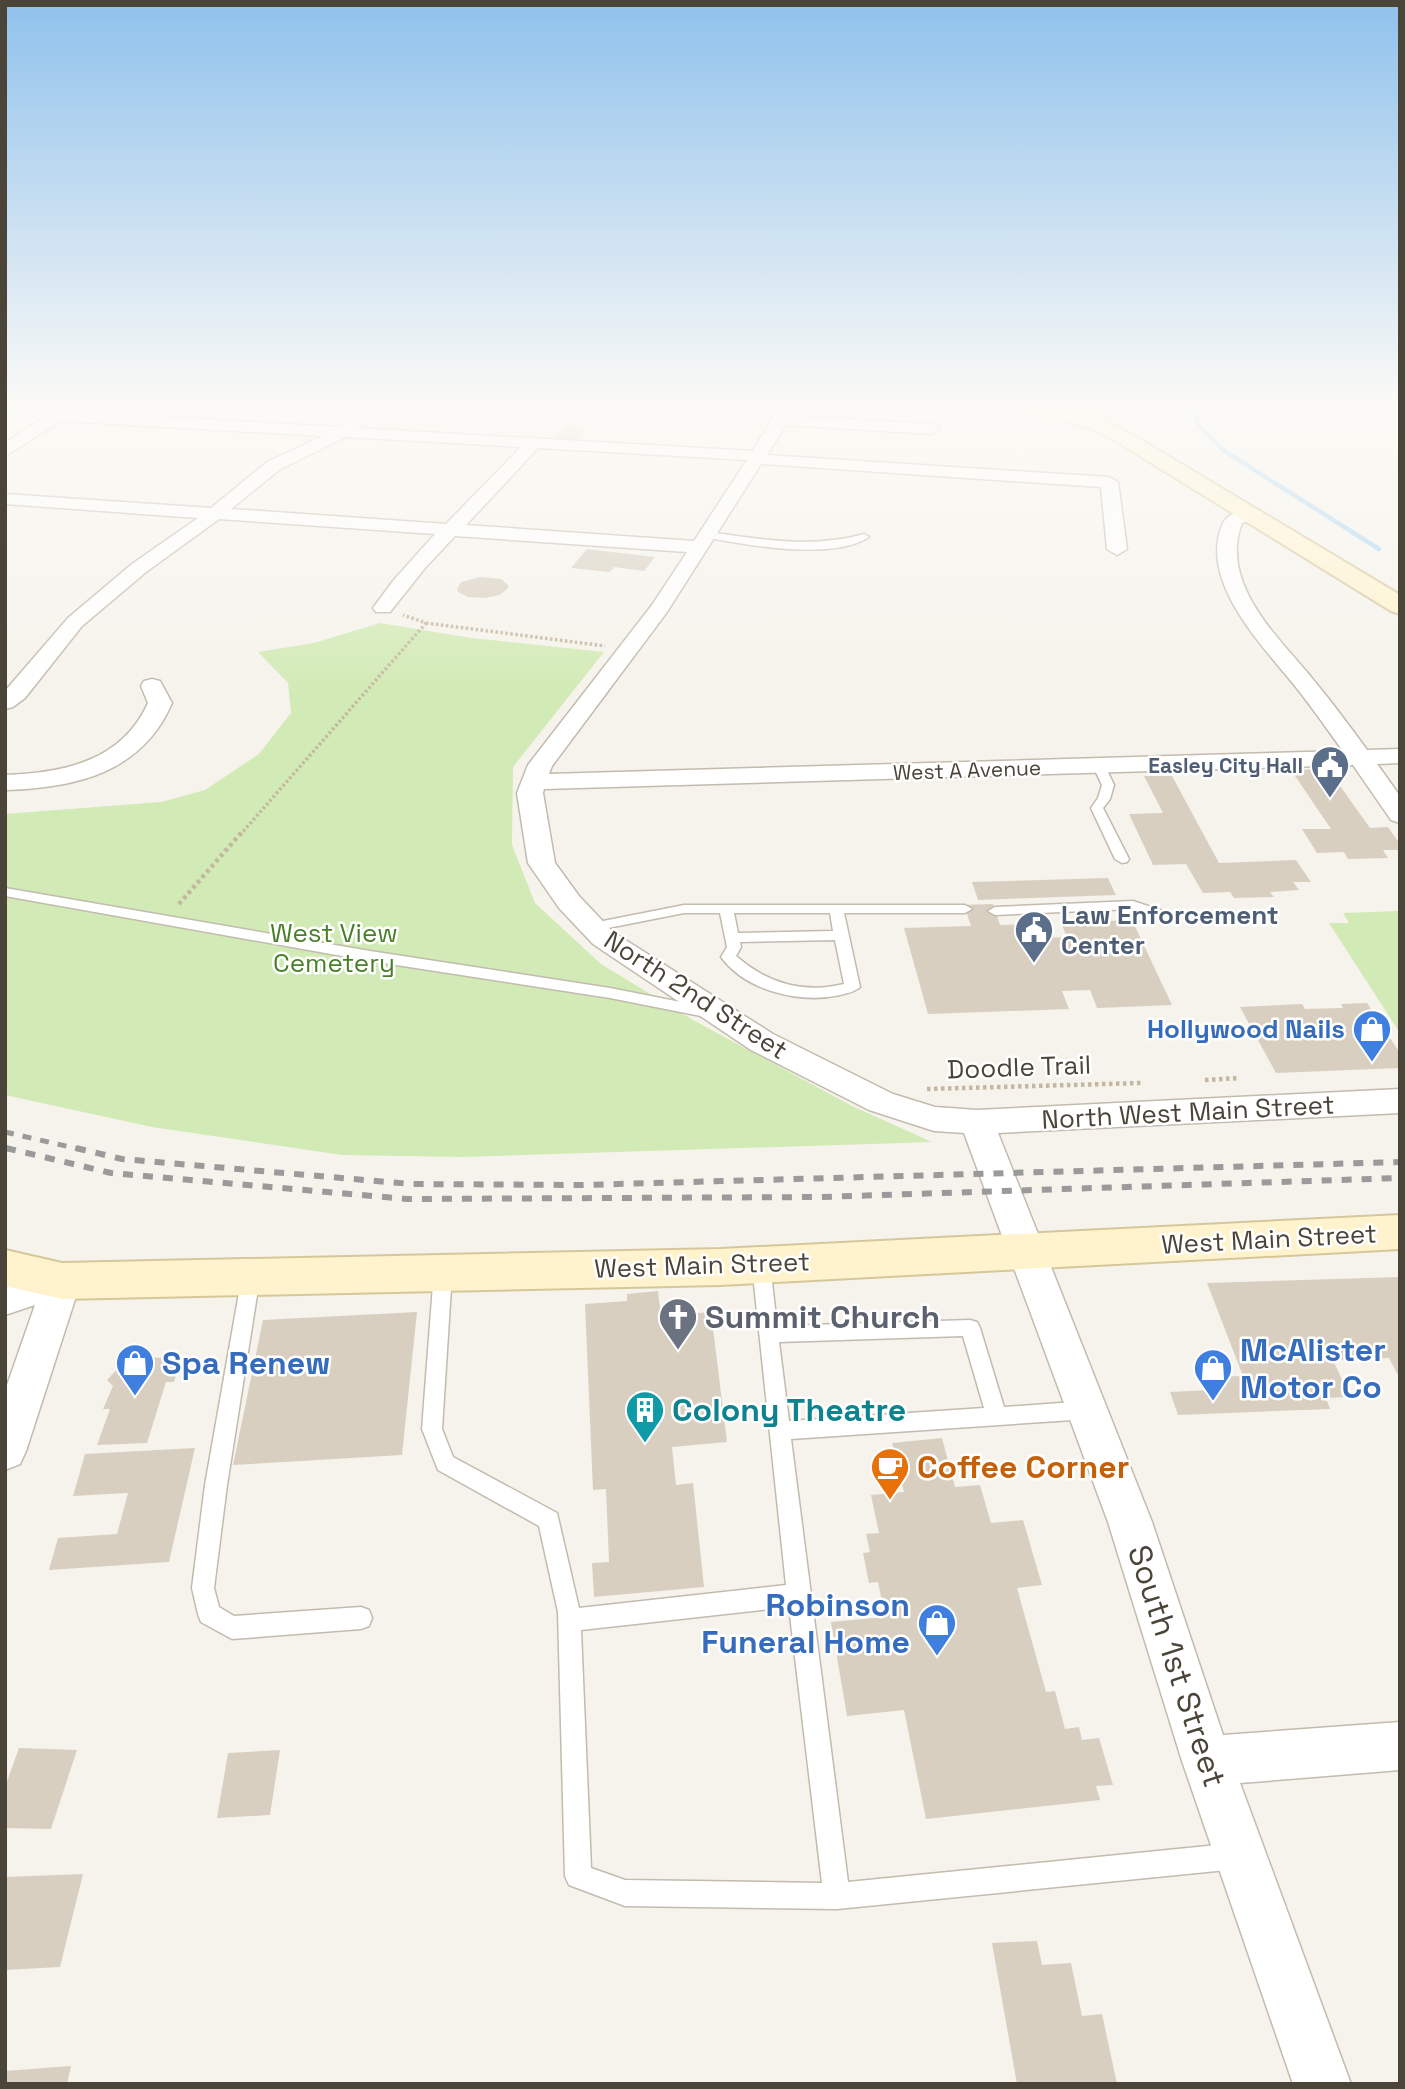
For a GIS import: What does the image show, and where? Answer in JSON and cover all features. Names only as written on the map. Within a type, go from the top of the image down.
[{"type":"main road","points":[[1227,500],[1400,606]]},
{"type":"main road","name":"West Main Street","points":[[5,1268],[62,1281],[761,1265],[1400,1232]]},
{"type":"street","points":[[26,500],[450,531],[704,541]]},
{"type":"street","points":[[5,702],[26,684],[75,622],[139,568],[230,500]]},
{"type":"street","points":[[383,608],[419,559],[481,500]]},
{"type":"street","name":"North 2nd Street","points":[[730,500],[660,608],[540,765],[530,793],[542,863],[569,902],[603,938],[762,1042],[881,1102],[934,1119],[977,1122]]},
{"type":"street","points":[[1111,500],[1116,549]]},
{"type":"street","points":[[1249,514],[1234,520],[1229,529],[1231,572],[1238,593],[1255,624],[1307,686],[1400,815]]},
{"type":"street","points":[[5,783],[58,777],[99,765],[123,752],[143,736],[156,718],[160,703],[152,685]]},
{"type":"street","name":"West A Avenue","points":[[534,782],[1400,756]]},
{"type":"street","name":"North West Main Street","points":[[977,1122],[1400,1101]]},
{"type":"street","points":[[977,1122],[1027,1251]]},
{"type":"street","name":"South 1st Street","points":[[1027,1251],[1130,1522],[1207,1761],[1322,2084]]},
{"type":"street","points":[[5,1300],[62,1281]]},
{"type":"street","points":[[5,1451],[62,1281]]},
{"type":"street","points":[[1207,1761],[1400,1746]]},
{"type":"lane","points":[[704,541],[813,545],[848,544],[864,537]]},
{"type":"lane","points":[[1099,765],[1108,785],[1104,799],[1097,808],[1122,859]]},
{"type":"lane","points":[[5,892],[370,956],[610,993],[724,1016]]},
{"type":"lane","points":[[995,911],[1133,905],[1167,917]]},
{"type":"lane","points":[[593,928],[684,909],[965,909]]},
{"type":"lane","points":[[726,909],[734,947],[729,957],[742,971],[783,991],[809,992],[839,991],[852,987],[836,909]]},
{"type":"lane","points":[[732,938],[843,935]]},
{"type":"lane","points":[[761,1265],[798,1595],[837,1896]]},
{"type":"lane","points":[[443,1272],[432,1429],[445,1462],[549,1520],[569,1620],[578,1876],[625,1893],[837,1896],[1242,1855]]},
{"type":"lane","points":[[251,1276],[216,1485],[203,1588],[209,1614],[232,1628],[361,1618]]},
{"type":"lane","points":[[768,1334],[970,1328],[997,1416]]},
{"type":"lane","points":[[779,1431],[1088,1410]]},
{"type":"lane","points":[[569,1620],[798,1595]]},
{"type":"path","points":[[383,608],[426,624],[629,648]]},
{"type":"path","points":[[166,919],[426,624]]},
{"type":"path","points":[[1205,1080],[1240,1078]]},
{"type":"path","name":"Doodle Trail","points":[[926,1089],[1141,1083]]},
{"type":"green space","name":"West View Cemetery","points":[[380,623],[472,638],[604,652],[513,767],[512,845],[535,903],[601,964],[693,1020],[852,1106],[932,1142],[463,1157],[342,1155],[152,1127],[5,1095],[5,814],[161,802],[205,790],[259,754],[291,713],[288,683],[258,652],[314,643]]},
{"type":"green space","points":[[1400,911],[1400,1033],[1329,923],[1349,923],[1343,913]]},
{"type":"building","points":[[587,549],[655,557],[644,571],[614,567],[610,572],[571,568]]},
{"type":"building","points":[[481,577],[501,579],[508,588],[500,595],[484,598],[468,597],[458,592],[461,582]]},
{"type":"building","name":"Easley City Hall","points":[[1328,769],[1370,828],[1388,827],[1400,844],[1400,850],[1383,850],[1388,858],[1348,859],[1344,852],[1317,853],[1302,829],[1331,829],[1291,770]]},
{"type":"building","points":[[1144,776],[1172,776],[1219,863],[1296,860],[1311,882],[1293,882],[1299,890],[1270,892],[1274,897],[1234,898],[1230,892],[1203,893],[1186,864],[1153,865],[1129,814],[1163,813]]},
{"type":"building","points":[[1108,878],[1116,895],[978,900],[972,882]]},
{"type":"building","name":"Law Enforcement Center","points":[[993,904],[1000,925],[1038,924],[1043,938],[1067,937],[1061,923],[1132,920],[1172,1005],[1097,1008],[1090,990],[1062,991],[1069,1009],[928,1014],[904,928],[971,926],[964,905]]},
{"type":"building","points":[[1367,1003],[1400,1053],[1400,1068],[1276,1073],[1240,1007],[1302,1004],[1305,1009],[1343,1008],[1341,1004]]},
{"type":"building","points":[[1400,1277],[1400,1379],[1389,1358],[1333,1360],[1350,1397],[1326,1398],[1330,1409],[1178,1415],[1170,1392],[1208,1390],[1204,1377],[1243,1376],[1207,1283]]},
{"type":"building","name":"Colony Theatre","points":[[658,1291],[661,1316],[711,1312],[727,1442],[672,1447],[676,1485],[693,1483],[704,1587],[594,1597],[592,1563],[609,1562],[606,1489],[593,1490],[585,1304],[627,1301],[627,1294]]},
{"type":"building","points":[[417,1312],[402,1455],[233,1465],[263,1320]]},
{"type":"building","name":"Spa Renew","points":[[151,1357],[170,1359],[177,1371],[174,1382],[166,1382],[147,1443],[97,1445],[110,1409],[103,1409],[113,1386],[107,1380],[120,1366],[149,1364]]},
{"type":"building","name":"Robinson Funeral Home","points":[[942,1438],[955,1487],[980,1485],[991,1523],[1023,1520],[1042,1585],[1017,1588],[1046,1692],[1055,1691],[1065,1729],[1079,1727],[1082,1740],[1099,1738],[1113,1785],[1096,1786],[1100,1800],[926,1819],[904,1710],[847,1716],[831,1622],[885,1617],[878,1582],[869,1583],[863,1553],[870,1552],[866,1534],[879,1533],[871,1495],[904,1492],[892,1443]]},
{"type":"building","points":[[195,1448],[169,1562],[49,1570],[58,1538],[117,1534],[128,1493],[73,1496],[85,1454]]},
{"type":"building","points":[[19,1748],[77,1750],[51,1829],[5,1828],[5,1787]]},
{"type":"building","points":[[280,1750],[270,1815],[217,1818],[228,1753]]},
{"type":"building","points":[[83,1874],[60,1967],[5,1970],[5,1877]]},
{"type":"building","points":[[1037,1941],[1042,1965],[1071,1963],[1082,2016],[1102,2014],[1117,2084],[1017,2084],[992,1943]]},
{"type":"building","points":[[71,2066],[67,2084],[5,2084],[5,2071]]},
{"type":"waterway","points":[[1303,500],[1379,549]]},
{"type":"railway","points":[[5,1132],[83,1150]]},
{"type":"railway","points":[[5,1148],[14,1150]]},
{"type":"railway","points":[[6,1148],[111,1173],[407,1199],[821,1197],[1400,1178]]},
{"type":"railway","points":[[76,1148],[122,1159],[411,1184],[583,1185],[1400,1162]]},
{"type":"place","name":"Easley City Hall","points":[[1330,799]]},
{"type":"place","name":"Law Enforcement Center","points":[[1034,964]]},
{"type":"place","name":"Hollywood Nails","points":[[1372,1063]]},
{"type":"place","name":"Summit Church","points":[[678,1351]]},
{"type":"place","name":"Spa Renew","points":[[135,1397]]},
{"type":"place","name":"McAlister Motor Co","points":[[1213,1402]]},
{"type":"place","name":"Colony Theatre","points":[[645,1444]]},
{"type":"place","name":"Coffee Corner","points":[[890,1501]]},
{"type":"place","name":"Robinson Funeral Home","points":[[937,1657]]}]
